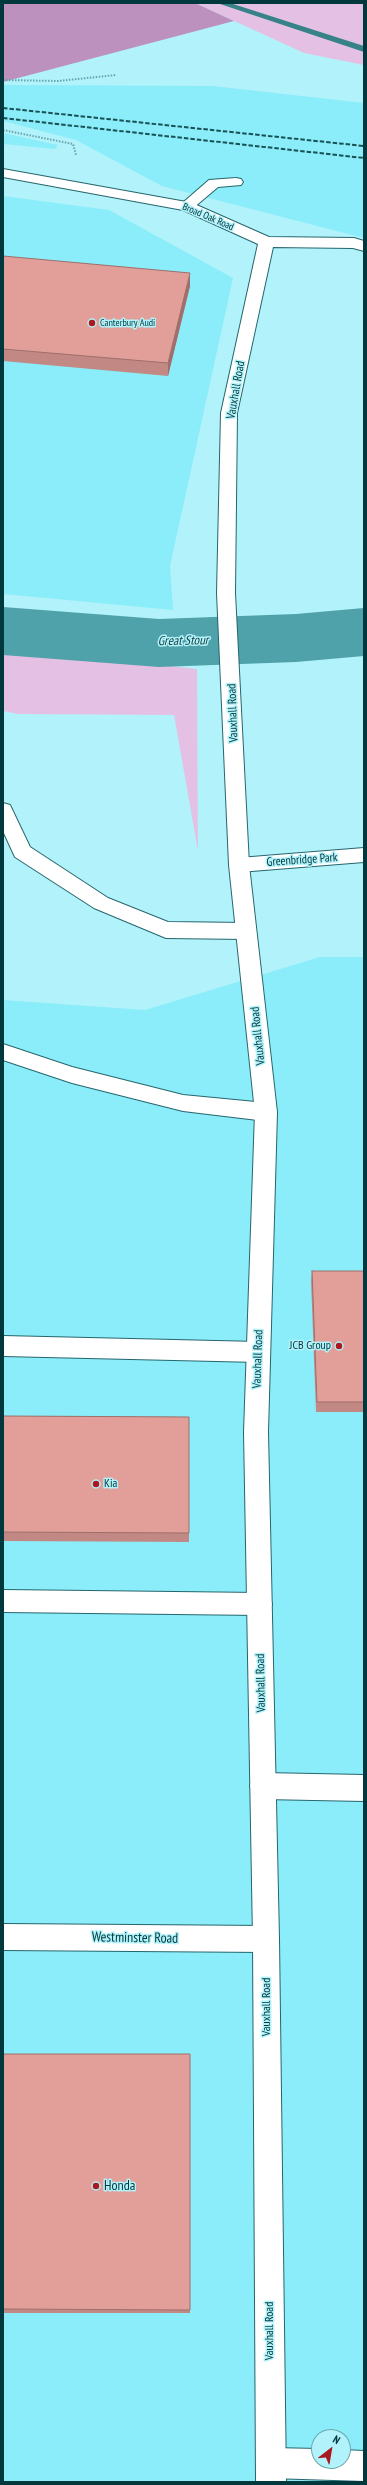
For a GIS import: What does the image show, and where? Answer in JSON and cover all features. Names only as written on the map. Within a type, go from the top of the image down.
[{"type":"street","name":"Broad Oak Road","points":[[3,173],[84,186],[187,206],[266,242],[354,243],[364,246]]},
{"type":"street","points":[[187,206],[214,183],[236,182]]},
{"type":"street","name":"Vauxhall Road","points":[[266,242],[229,413],[226,593],[232,687],[239,865],[266,1112],[256,1432],[266,1939],[271,2473]]},
{"type":"street","points":[[3,810],[22,852],[101,903],[166,930],[246,931]]},
{"type":"street","name":"Greenbridge Park","points":[[239,865],[364,856]]},
{"type":"street","points":[[3,1052],[72,1075],[183,1103],[266,1112]]},
{"type":"street","points":[[3,1346],[259,1352]]},
{"type":"street","points":[[3,1601],[260,1604]]},
{"type":"street","points":[[263,1786],[364,1788]]},
{"type":"street","name":"Westminster Road","points":[[3,1937],[266,1939]]},
{"type":"street","points":[[271,2473],[364,2466]]},
{"type":"path","points":[[3,80],[58,81],[116,75]]},
{"type":"path","points":[[3,130],[72,144],[84,186]]},
{"type":"shaded area","points":[[3,3],[195,3],[234,21],[3,82]]},
{"type":"shaded area","points":[[195,3],[364,3],[364,65],[304,53]]},
{"type":"shaded area","points":[[3,85],[213,86],[364,103],[364,238],[162,186],[76,140],[3,121]]},
{"type":"shaded area","points":[[3,133],[58,145],[55,149],[3,144]]},
{"type":"shaded area","points":[[3,196],[109,210],[233,278],[170,566],[173,610],[3,594]]},
{"type":"shaded area","points":[[3,647],[197,669],[198,851],[174,715],[18,714],[3,711]]},
{"type":"shaded area","points":[[320,957],[364,957],[364,2482],[3,2482],[3,1000],[145,1010]]},
{"type":"building","name":"Canterbury Audi","points":[[3,256],[190,273],[168,363],[3,349]]},
{"type":"building","name":"JCB Group","points":[[312,1271],[364,1271],[364,1402],[317,1402]]},
{"type":"building","name":"Kia","points":[[3,1416],[189,1417],[189,1533],[3,1532]]},
{"type":"building","name":"Honda","points":[[3,2054],[190,2054],[190,2310],[3,2309]]},
{"type":"waterway","points":[[221,3],[364,49]]},
{"type":"waterway","name":"Great Stour","points":[[3,631],[159,643],[296,638],[364,632]]},
{"type":"railway","points":[[3,108],[364,146]]},
{"type":"railway","points":[[3,118],[364,158]]},
{"type":"place","name":"Canterbury Audi","points":[[92,323]]},
{"type":"place","name":"JCB Group","points":[[339,1346]]},
{"type":"place","name":"Kia","points":[[96,1484]]},
{"type":"place","name":"Honda","points":[[96,2186]]}]
